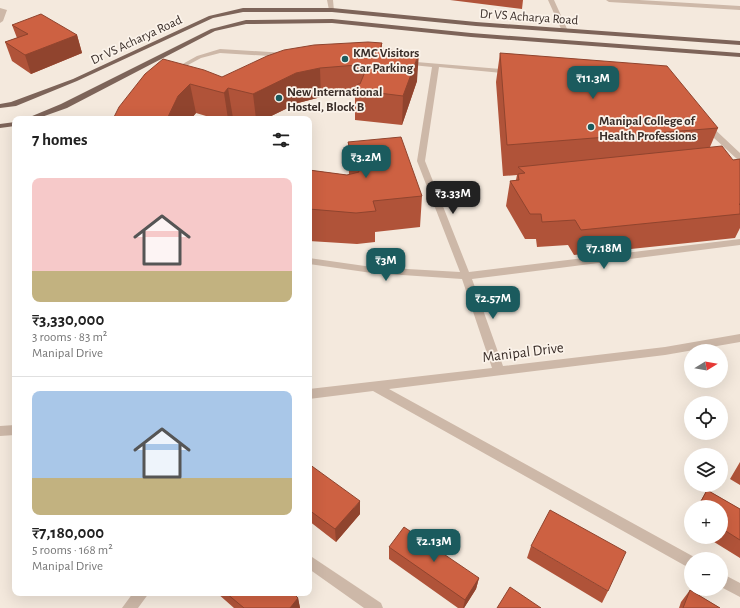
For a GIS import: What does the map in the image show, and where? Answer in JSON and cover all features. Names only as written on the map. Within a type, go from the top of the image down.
[{"type":"main road","name":"Dr VS Acharya Road","points":[[0,106],[12,104],[75,80],[210,17],[243,10],[332,10],[476,24],[740,43]]},
{"type":"main road","name":"Dr VS Acharya Road","points":[[37,116],[64,106],[213,30],[246,22],[332,21],[470,34],[740,55]]},
{"type":"main road","points":[[470,34],[476,24]]},
{"type":"main road","points":[[0,126],[12,124]]},
{"type":"street","points":[[330,0],[332,10]]},
{"type":"street","points":[[551,0],[565,31]]},
{"type":"street","points":[[609,0],[740,8]]},
{"type":"street","points":[[0,10],[4,10],[0,21]]},
{"type":"street","points":[[167,74],[199,57],[220,51],[266,57],[292,55]]},
{"type":"street","points":[[398,62],[522,73]]},
{"type":"street","points":[[436,65],[421,161],[466,276],[499,371]]},
{"type":"street","points":[[699,120],[740,157]]},
{"type":"street","points":[[312,261],[372,270],[466,276],[740,242]]},
{"type":"street","name":"Manipal Drive","points":[[312,394],[665,351],[740,338]]},
{"type":"street","points":[[374,386],[684,559]]},
{"type":"street","points":[[0,431],[12,430]]},
{"type":"street","points":[[312,563],[376,608]]},
{"type":"street","points":[[728,584],[740,590]]},
{"type":"street","points":[[129,608],[139,596]]},
{"type":"building","points":[[41,14],[77,35],[25,55],[5,42],[28,34],[12,25]]},
{"type":"building","points":[[368,42],[382,43],[380,49],[419,53],[403,96],[355,90],[358,84],[360,84],[367,67],[357,65],[320,68],[296,73],[253,94],[228,88],[224,93],[190,84],[178,96],[168,116],[114,116],[119,107],[145,74],[163,59],[204,70],[222,77],[267,56],[284,50],[314,45]]},
{"type":"building","points":[[500,53],[667,66],[718,128],[507,145]]},
{"type":"building","points":[[401,137],[422,196],[373,201],[376,211],[356,213],[312,209],[312,170],[347,175],[359,172],[353,149],[350,149],[348,142]]},
{"type":"building","points":[[722,146],[733,160],[740,159],[740,214],[581,230],[575,220],[542,222],[541,214],[530,214],[510,181],[519,180],[518,174],[525,173],[518,167]]},
{"type":"building","points":[[312,466],[360,501],[335,529],[312,512]]},
{"type":"building","points":[[706,492],[710,492],[724,500],[702,500]]},
{"type":"building","points":[[728,502],[740,509],[740,540],[728,532]]},
{"type":"building","points":[[550,510],[626,552],[608,591],[531,546]]},
{"type":"building","points":[[404,527],[479,578],[465,600],[389,547]]},
{"type":"building","points":[[510,587],[541,608],[497,608]]},
{"type":"building","points":[[230,596],[296,596],[298,598],[290,608],[244,608]]},
{"type":"building","points":[[688,596],[700,596],[720,608],[683,608]]},
{"type":"place","name":"KMC Visitors Car Parking","points":[[345,59]]},
{"type":"place","name":"New International Hostel, Block B","points":[[279,98]]},
{"type":"place","name":"Manipal College of Health Professions","points":[[591,127]]}]
